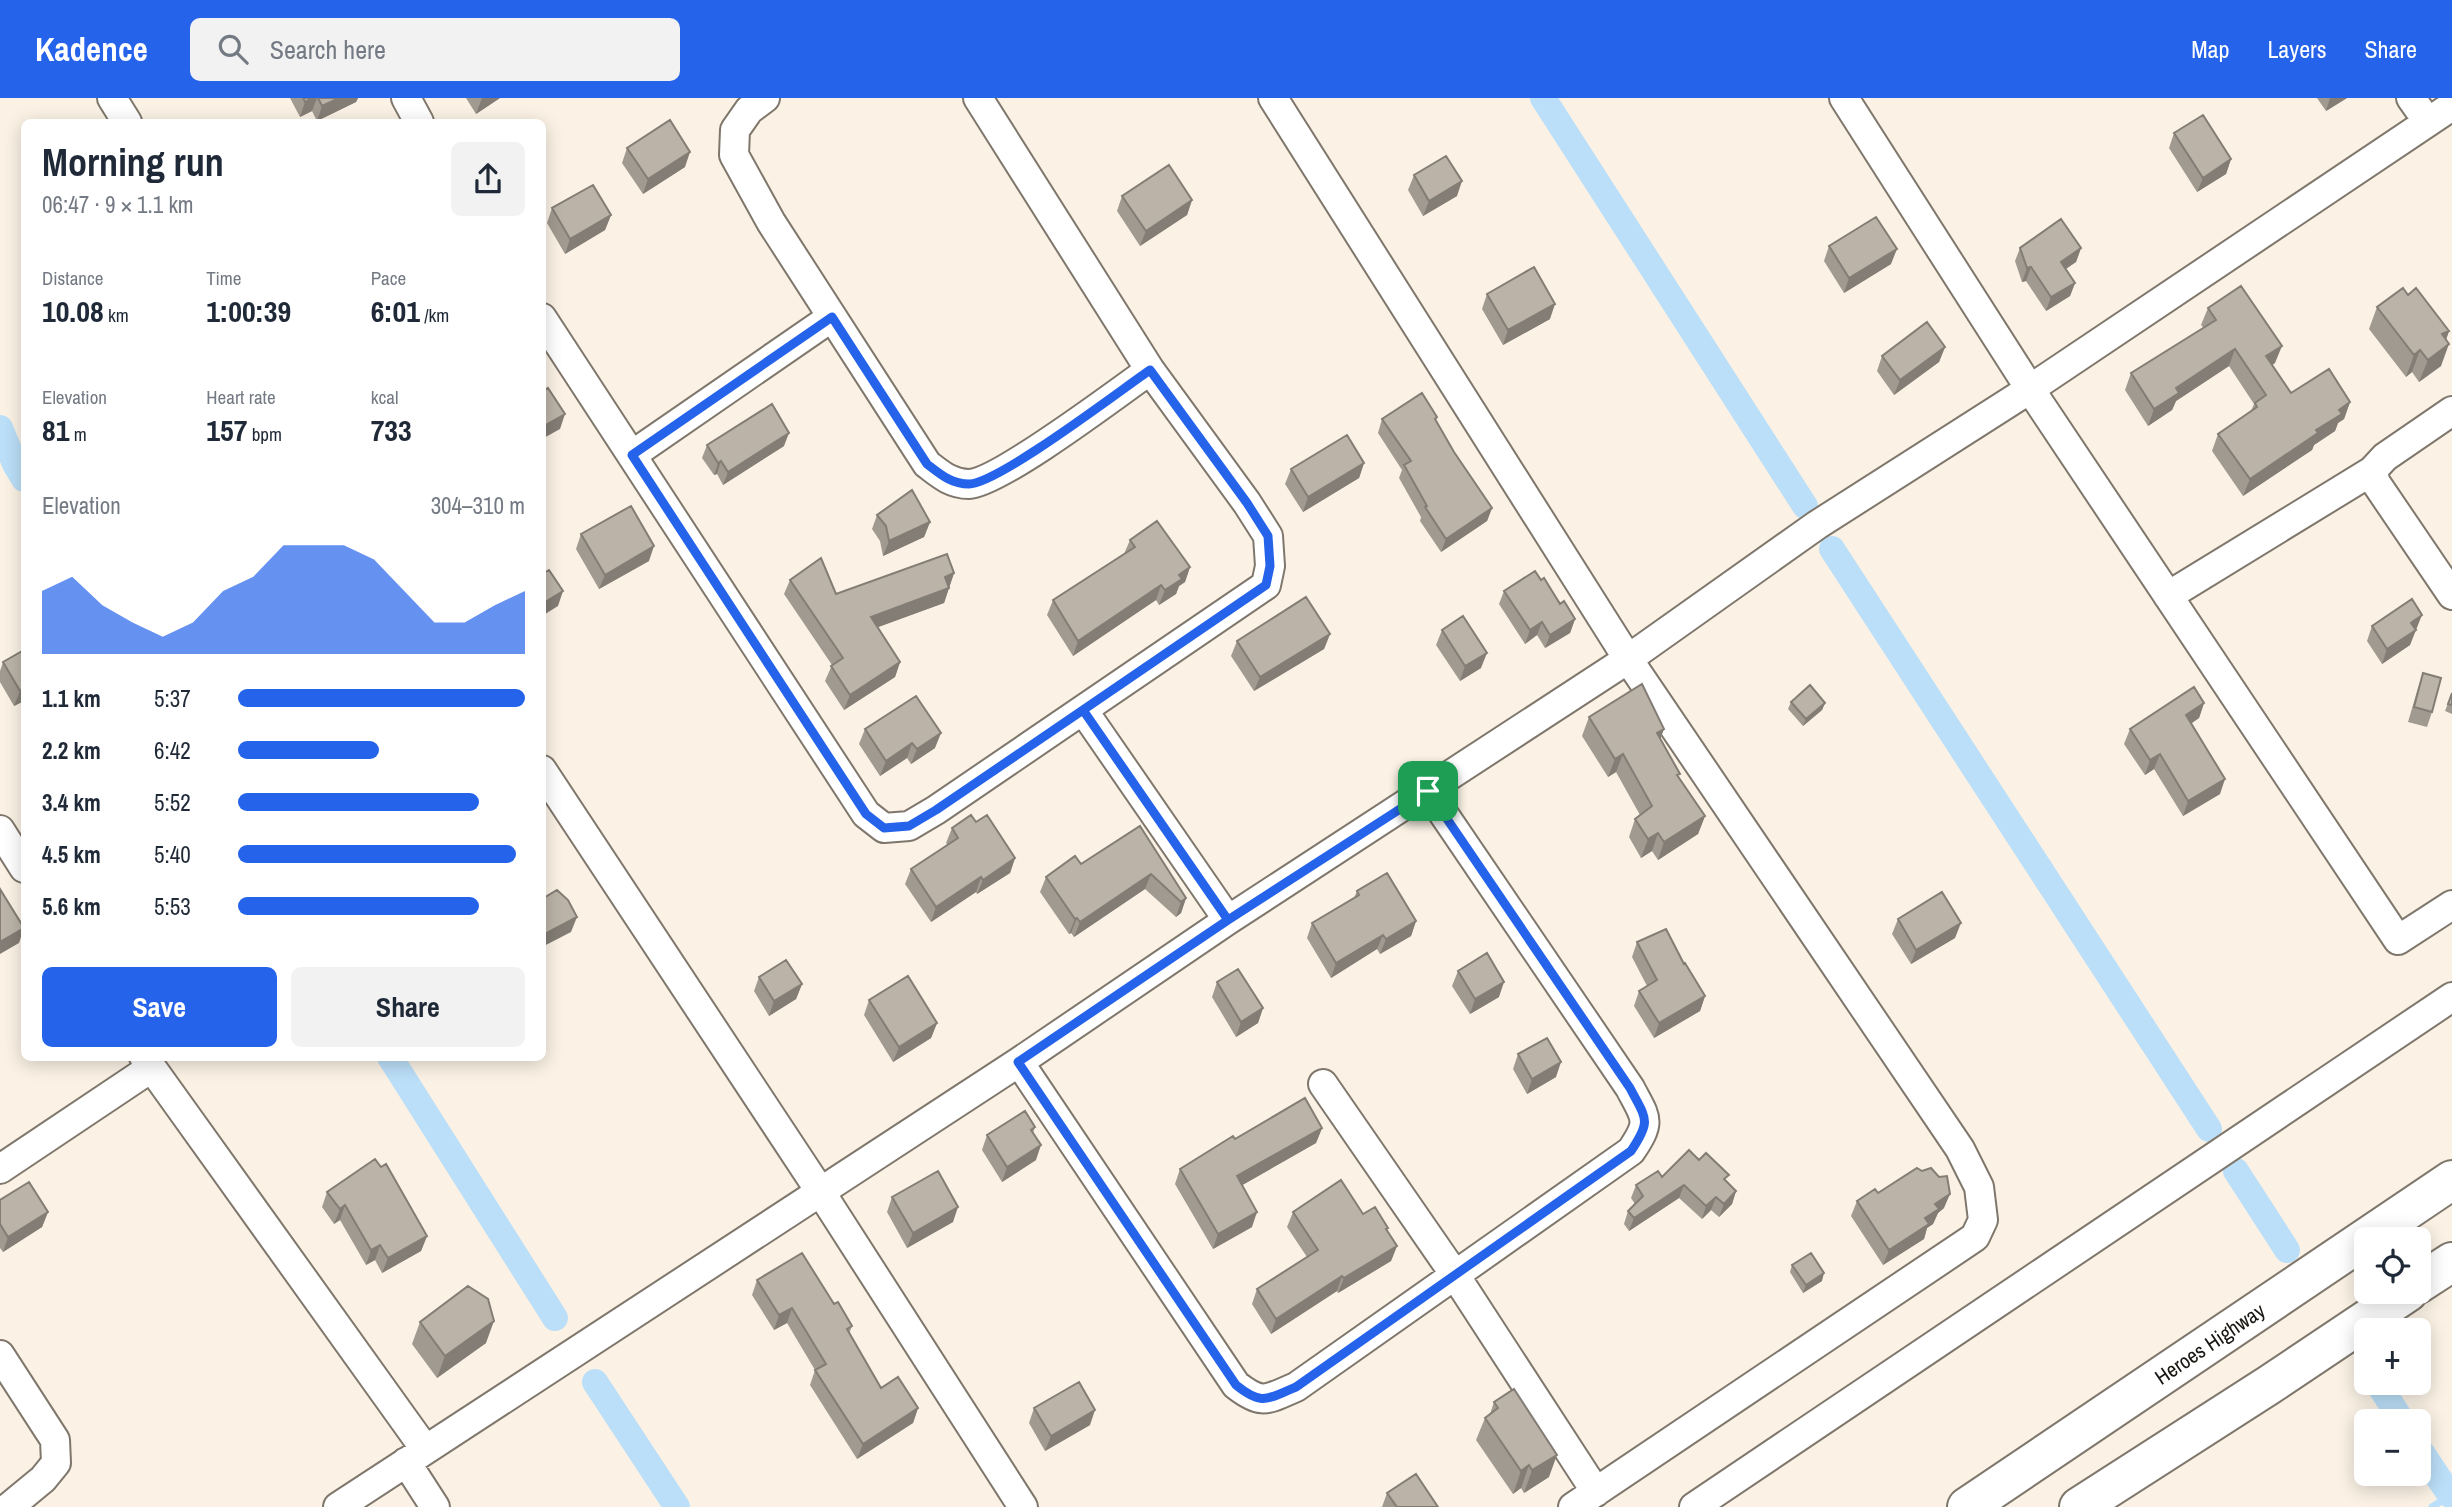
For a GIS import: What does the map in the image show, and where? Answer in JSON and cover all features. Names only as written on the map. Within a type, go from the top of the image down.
[{"type":"main road","name":"Heroes Highway","points":[[1967,1507],[2452,1181]]},
{"type":"main road","points":[[2431,1276],[2452,1262]]},
{"type":"main road","points":[[2079,1507],[2389,1304]]},
{"type":"street","points":[[112,98],[125,119]]},
{"type":"street","points":[[406,98],[417,119]]},
{"type":"street","points":[[765,98],[749,110],[735,130],[734,155],[771,222],[927,464],[948,480],[970,484],[989,478],[1022,459],[1150,370]]},
{"type":"street","points":[[546,324],[866,814],[884,828],[909,826],[1266,585],[1270,566],[1268,536],[1150,370],[978,98]]},
{"type":"street","points":[[1273,98],[1628,659],[1959,1149],[1979,1187],[1983,1220],[1975,1237],[1585,1499],[1455,1275],[1323,1084]]},
{"type":"street","points":[[1844,98],[2030,389],[2398,940],[2452,905]]},
{"type":"street","points":[[2411,98],[2428,122]]},
{"type":"street","points":[[338,1507],[1628,659],[1817,525],[2030,389],[2452,106]]},
{"type":"street","points":[[632,455],[832,317]]},
{"type":"street","points":[[2168,596],[2372,471],[2385,457],[2452,411]]},
{"type":"street","points":[[2372,471],[2376,483],[2452,595]]},
{"type":"street","points":[[1083,710],[1228,920]]},
{"type":"street","points":[[546,776],[820,1191],[1023,1507]]},
{"type":"street","points":[[1018,1062],[1236,1385],[1252,1397],[1266,1399],[1296,1387],[1631,1151],[1645,1131],[1644,1116],[1630,1088],[1428,791]]},
{"type":"street","points":[[0,830],[21,863]]},
{"type":"street","points":[[1694,1507],[2452,997]]},
{"type":"street","points":[[0,1169],[147,1063],[415,1455],[435,1507]]},
{"type":"street","points":[[0,1355],[55,1440],[56,1463],[43,1479],[9,1507]]},
{"type":"building","points":[[318,98],[339,98],[322,106]]},
{"type":"building","points":[[2203,115],[2231,159],[2203,178],[2174,133]]},
{"type":"building","points":[[670,120],[690,152],[648,179],[627,148]]},
{"type":"building","points":[[1446,156],[1462,181],[1429,201],[1414,175]]},
{"type":"building","points":[[1169,165],[1192,200],[1146,231],[1122,196]]},
{"type":"building","points":[[593,185],[611,215],[570,239],[552,208]]},
{"type":"building","points":[[1876,217],[1897,249],[1849,278],[1829,246]]},
{"type":"building","points":[[2061,219],[2081,248],[2061,262],[2075,283],[2051,297],[2031,267],[2027,268],[2020,248]]},
{"type":"building","points":[[1534,267],[1555,304],[1508,330],[1487,294]]},
{"type":"building","points":[[2241,286],[2282,346],[2266,356],[2291,393],[2329,369],[2350,402],[2339,410],[2342,414],[2316,430],[2318,433],[2250,479],[2218,434],[2257,407],[2255,403],[2266,395],[2235,349],[2176,388],[2179,393],[2154,409],[2131,373],[2216,320],[2208,308]]},
{"type":"building","points":[[2403,288],[2408,295],[2416,288],[2449,331],[2442,334],[2449,344],[2428,360],[2420,350],[2414,355],[2377,307]]},
{"type":"building","points":[[1927,322],[1945,347],[1900,380],[1882,356]]},
{"type":"building","points":[[548,388],[565,414],[546,425]]},
{"type":"building","points":[[1422,393],[1454,452],[1492,508],[1446,539],[1425,507],[1427,506],[1404,465],[1411,461],[1382,419]]},
{"type":"building","points":[[772,404],[789,433],[728,472],[721,461],[718,463],[707,445]]},
{"type":"building","points":[[1347,435],[1364,463],[1308,497],[1291,469]]},
{"type":"building","points":[[912,490],[930,522],[889,541],[886,526],[877,515]]},
{"type":"building","points":[[631,506],[654,546],[605,575],[581,534]]},
{"type":"building","points":[[1157,521],[1190,567],[1179,575],[1182,579],[1165,590],[1161,585],[1078,641],[1053,600],[1135,547],[1130,540]]},
{"type":"building","points":[[947,554],[954,573],[945,577],[949,588],[871,617],[900,662],[850,695],[831,666],[843,658],[790,580],[821,558],[836,594]]},
{"type":"building","points":[[549,570],[563,591],[546,602],[546,572]]},
{"type":"building","points":[[1535,571],[1541,580],[1544,578],[1560,604],[1564,601],[1575,619],[1550,635],[1542,622],[1530,630],[1504,591]]},
{"type":"building","points":[[1306,597],[1330,634],[1260,677],[1237,641]]},
{"type":"building","points":[[2412,599],[2422,615],[2411,623],[2416,630],[2387,649],[2372,626]]},
{"type":"building","points":[[1463,616],[1487,653],[1465,666],[1442,630]]},
{"type":"building","points":[[21,652],[21,690],[20,691],[3,662]]},
{"type":"building","points":[[2423,673],[2441,678],[2432,712],[2414,707]]},
{"type":"building","points":[[1642,684],[1664,729],[1657,733],[1680,774],[1677,775],[1705,816],[1664,842],[1658,833],[1648,839],[1635,819],[1652,806],[1623,754],[1615,759],[1589,717]]},
{"type":"building","points":[[1810,685],[1825,703],[1806,719],[1791,702]]},
{"type":"building","points":[[2194,687],[2204,703],[2186,715],[2225,779],[2188,801],[2160,754],[2150,760],[2130,729]]},
{"type":"building","points":[[916,696],[941,733],[917,749],[912,743],[886,761],[865,729]]},
{"type":"building","points":[[971,815],[976,822],[987,815],[1015,858],[936,907],[911,869],[958,838],[952,828]]},
{"type":"building","points":[[1140,826],[1186,898],[1181,902],[1151,874],[1080,922],[1075,919],[1046,877],[1075,856],[1081,864]]},
{"type":"building","points":[[1387,873],[1416,921],[1386,939],[1383,935],[1336,963],[1312,923],[1359,895],[1357,891]]},
{"type":"building","points":[[0,889],[21,923],[21,930],[0,942]]},
{"type":"building","points":[[557,890],[568,900],[577,917],[546,933],[546,897]]},
{"type":"building","points":[[1942,892],[1961,923],[1916,950],[1898,919]]},
{"type":"building","points":[[1666,929],[1705,996],[1659,1023],[1639,991],[1657,980],[1637,942]]},
{"type":"building","points":[[1487,953],[1504,982],[1475,999],[1458,971]]},
{"type":"building","points":[[786,960],[802,984],[774,1001],[759,977]]},
{"type":"building","points":[[1238,969],[1263,1008],[1241,1022],[1217,982]]},
{"type":"building","points":[[908,976],[937,1023],[899,1047],[869,1000]]},
{"type":"building","points":[[1547,1038],[1561,1062],[1532,1079],[1518,1054]]},
{"type":"building","points":[[1305,1098],[1322,1128],[1237,1176],[1257,1212],[1218,1234],[1180,1169],[1233,1136],[1235,1139]]},
{"type":"building","points":[[1025,1111],[1035,1127],[1031,1130],[1041,1145],[1007,1167],[987,1135]]},
{"type":"building","points":[[1689,1150],[1699,1160],[1706,1153],[1729,1175],[1724,1179],[1736,1191],[1724,1204],[1716,1197],[1706,1206],[1684,1185],[1634,1218],[1628,1211],[1643,1196],[1636,1185],[1658,1171],[1662,1177]]},
{"type":"building","points":[[375,1159],[381,1167],[386,1164],[427,1236],[388,1258],[380,1245],[371,1250],[345,1205],[340,1209],[327,1192]]},
{"type":"building","points":[[1917,1168],[1922,1171],[1931,1168],[1939,1177],[1947,1176],[1950,1194],[1935,1204],[1939,1209],[1925,1218],[1929,1224],[1889,1250],[1857,1201],[1875,1189],[1878,1193]]},
{"type":"building","points":[[938,1171],[958,1207],[913,1233],[892,1197]]},
{"type":"building","points":[[1341,1180],[1363,1214],[1375,1207],[1397,1246],[1344,1278],[1342,1276],[1276,1319],[1257,1289],[1318,1250],[1293,1212]]},
{"type":"building","points":[[29,1182],[48,1212],[8,1237],[0,1224],[0,1200]]},
{"type":"building","points":[[802,1253],[834,1304],[838,1302],[852,1326],[847,1329],[881,1388],[898,1377],[918,1408],[863,1444],[815,1370],[826,1364],[792,1308],[779,1315],[757,1280]]},
{"type":"building","points":[[1811,1253],[1824,1273],[1806,1285],[1792,1265]]},
{"type":"building","points":[[468,1286],[488,1299],[494,1321],[445,1356],[420,1322]]},
{"type":"building","points":[[1079,1382],[1095,1410],[1051,1436],[1034,1408]]},
{"type":"building","points":[[1514,1389],[1557,1455],[1532,1470],[1529,1465],[1521,1471],[1485,1418],[1498,1408],[1494,1402]]},
{"type":"building","points":[[1416,1474],[1438,1507],[1397,1507],[1387,1493]]},
{"type":"waterway","points":[[1543,98],[1805,506]]},
{"type":"waterway","points":[[0,428],[21,474]]},
{"type":"waterway","points":[[1832,549],[2209,1129]]},
{"type":"waterway","points":[[393,1061],[555,1318]]},
{"type":"waterway","points":[[2236,1171],[2287,1250]]},
{"type":"waterway","points":[[595,1382],[677,1507]]},
{"type":"waterway","points":[[2385,1395],[2394,1409]]},
{"type":"waterway","points":[[2431,1466],[2450,1495]]},
{"type":"waterway","points":[[2432,1507],[2452,1494]]},
{"type":"route","points":[[1428,791],[1228,920],[1132,780],[1083,710],[1266,585],[1270,566],[1268,536],[1150,370],[1022,459],[989,478],[970,484],[948,480],[927,464],[832,317],[632,455],[866,814],[884,828],[909,826],[1083,710],[1228,920],[1018,1062],[1236,1385],[1252,1397],[1266,1399],[1296,1387],[1631,1151],[1645,1131],[1644,1116],[1630,1088],[1428,791]]}]
